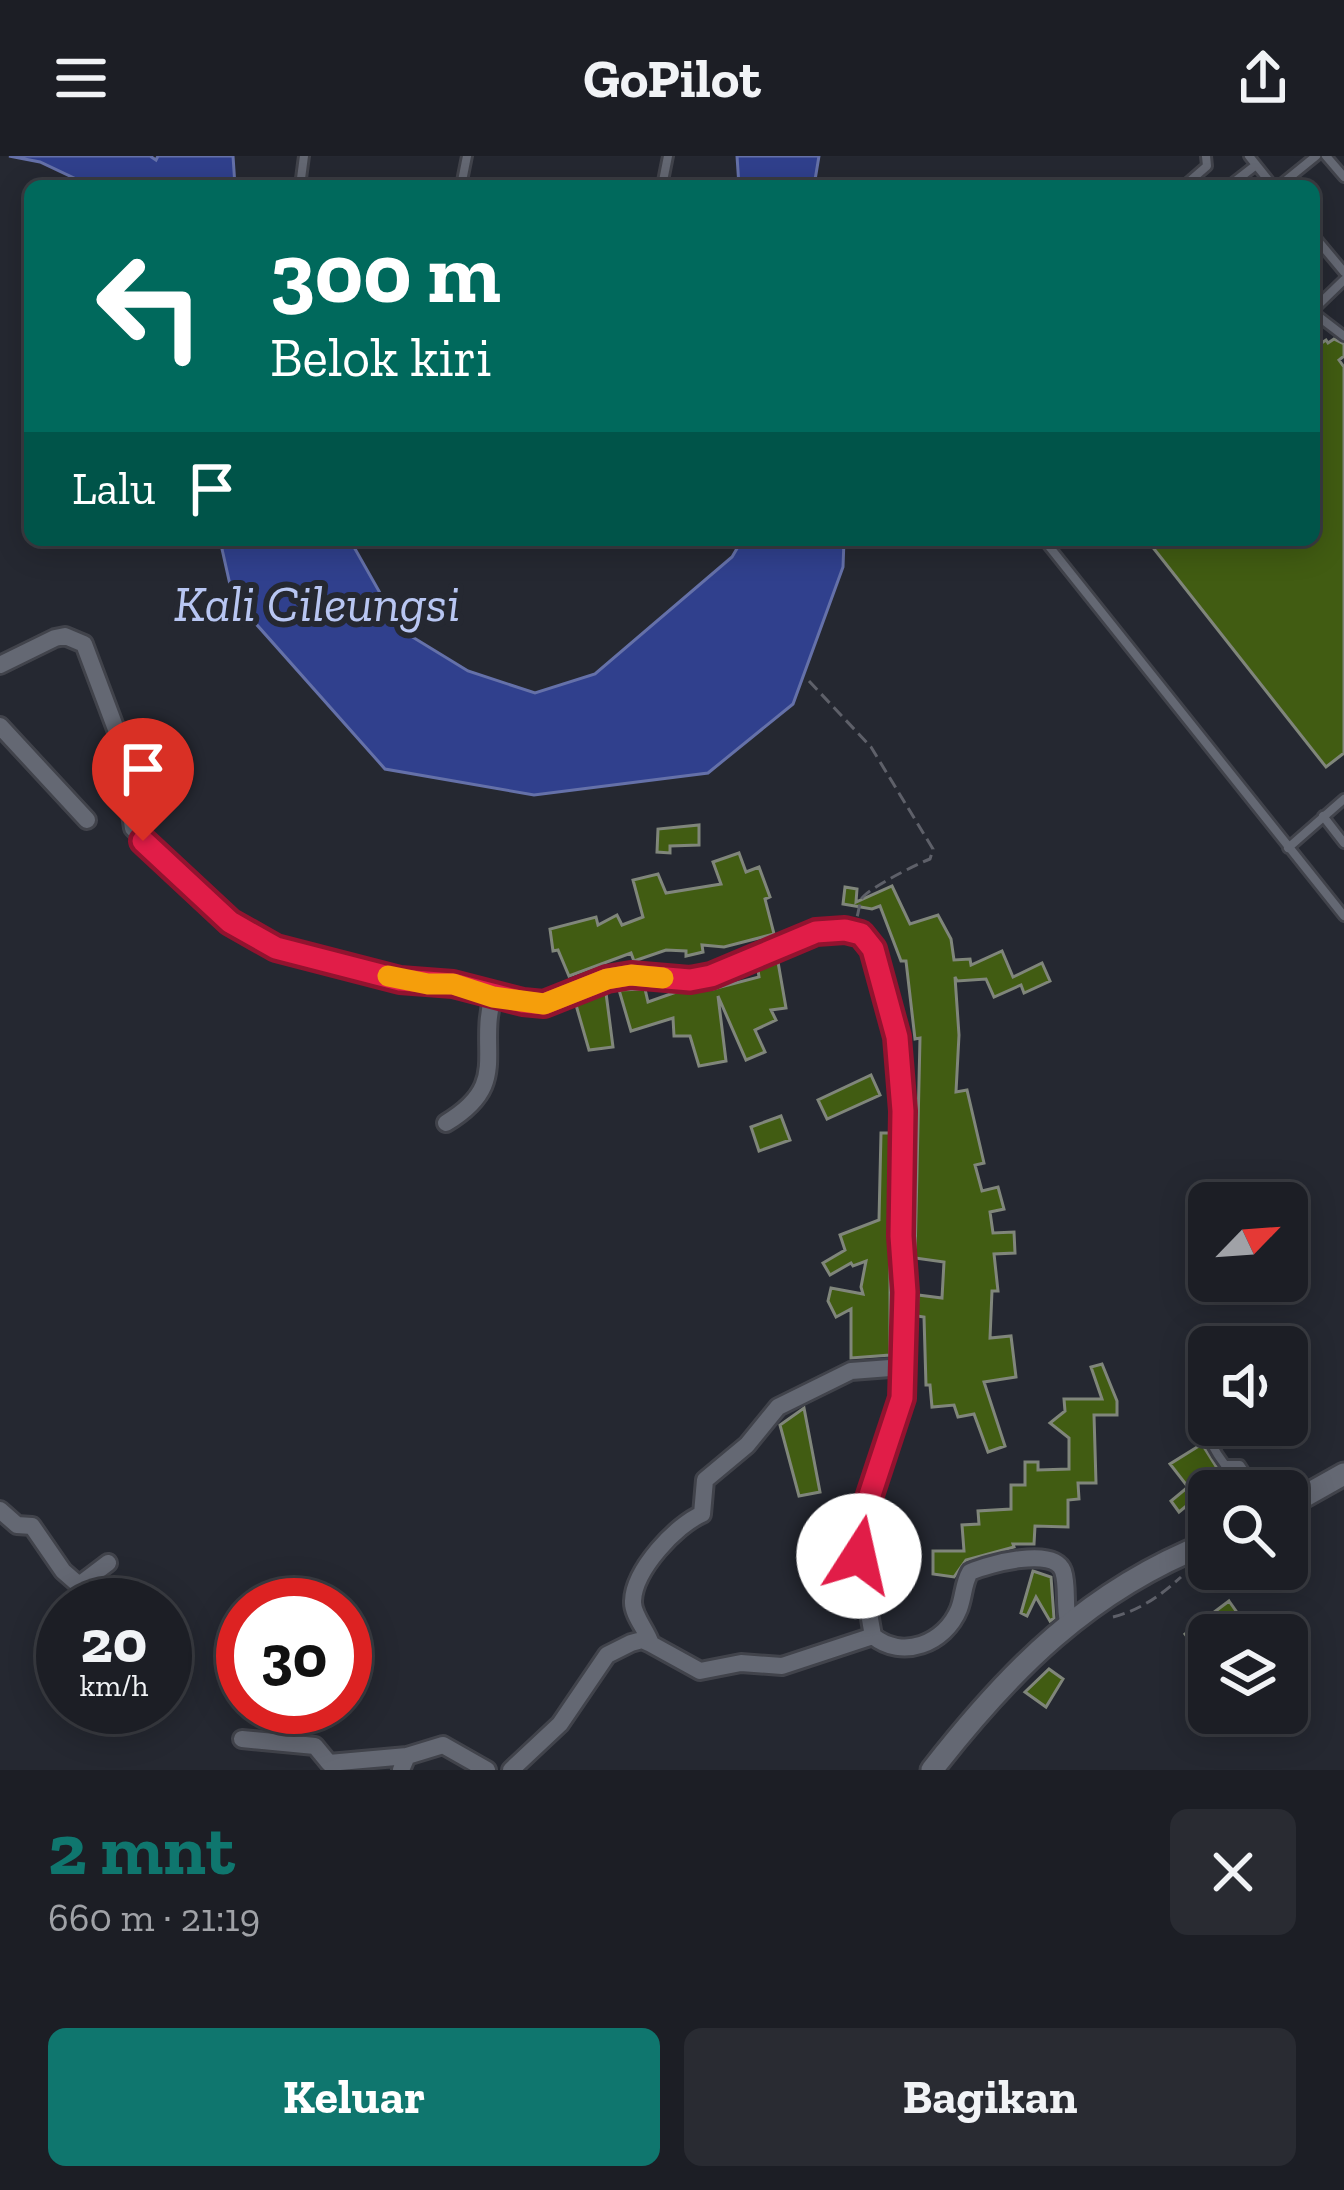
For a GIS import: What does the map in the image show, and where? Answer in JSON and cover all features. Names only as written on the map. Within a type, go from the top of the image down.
[{"type":"street","points":[[0,665],[55,638],[65,636],[84,644],[120,740],[133,828],[230,922],[276,948],[400,980],[453,984],[493,997],[544,1004],[607,979],[711,976],[816,932],[861,934],[873,949],[897,1037],[903,1111],[904,1367],[898,1414],[861,1536],[861,1578],[873,1636]]},
{"type":"street","points":[[0,726],[88,820]]},
{"type":"street","points":[[446,1123],[472,1105],[487,1078],[493,997]]},
{"type":"street","points":[[651,1644],[632,1603],[638,1580],[683,1522],[702,1514],[705,1480],[747,1445],[778,1408],[851,1371],[904,1367]]},
{"type":"street","points":[[1308,1495],[1344,1474]]},
{"type":"street","points":[[0,1510],[17,1525],[32,1526],[63,1571],[79,1585],[108,1562]]},
{"type":"street","points":[[511,1770],[560,1724],[607,1655],[642,1640],[700,1671],[741,1663],[782,1666],[873,1636],[911,1650],[928,1642],[958,1610],[970,1572],[1041,1555],[1063,1570],[1068,1622]]},
{"type":"street","points":[[932,1770],[1038,1649],[1068,1622],[1112,1605],[1188,1559]]},
{"type":"street","points":[[242,1739],[315,1746],[328,1762],[404,1763],[448,1746],[488,1770]]},
{"type":"lane","points":[[1191,180],[1208,166],[1206,156]]},
{"type":"lane","points":[[1284,180],[1316,156]]},
{"type":"lane","points":[[1326,156],[1344,178]]},
{"type":"lane","points":[[1320,244],[1344,276],[1320,304]]},
{"type":"lane","points":[[1320,316],[1344,336]]},
{"type":"lane","points":[[1049,546],[1344,916]]},
{"type":"lane","points":[[1288,848],[1344,799]]},
{"type":"lane","points":[[1323,816],[1344,843]]},
{"type":"lane","points":[[1212,1446],[1225,1465],[1244,1470]]},
{"type":"path","points":[[809,681],[871,747],[933,849],[930,859],[870,890],[853,931]]},
{"type":"path","points":[[1112,1605],[1132,1612],[1153,1600],[1184,1562]]},
{"type":"water","points":[[9,156],[150,156],[156,160],[158,156],[233,156],[235,180],[78,180],[40,162]]},
{"type":"water","points":[[737,156],[819,156],[815,180],[739,180]]},
{"type":"water","name":"Kali Cileungsi","points":[[221,546],[353,546],[401,630],[468,671],[535,693],[595,674],[732,557],[738,546],[844,546],[843,567],[793,704],[708,773],[534,795],[385,769],[233,598]]},
{"type":"building","points":[[1334,339],[1344,344],[1339,360],[1344,367],[1344,753],[1326,767],[1152,546],[1320,546],[1320,344]]},
{"type":"building","points":[[699,825],[699,845],[670,846],[670,853],[657,852],[658,829]]},
{"type":"building","points":[[739,853],[746,872],[759,867],[770,897],[765,899],[774,934],[724,947],[702,945],[703,952],[686,956],[686,951],[666,950],[634,961],[631,953],[569,976],[558,950],[553,951],[550,929],[596,917],[598,925],[617,915],[622,925],[643,917],[633,880],[658,874],[666,893],[721,884],[713,862]]},
{"type":"building","points":[[892,886],[910,924],[938,915],[951,939],[954,960],[970,959],[971,965],[1002,951],[1013,977],[1042,963],[1050,981],[1024,993],[1021,985],[994,997],[986,979],[957,981],[955,977],[956,1092],[967,1090],[984,1163],[975,1165],[982,1191],[998,1187],[1004,1209],[990,1212],[993,1233],[1014,1232],[1015,1253],[994,1254],[998,1291],[992,1291],[990,1338],[1011,1336],[1016,1377],[984,1382],[1005,1446],[988,1452],[974,1414],[958,1417],[954,1405],[932,1407],[930,1385],[926,1385],[924,1317],[917,1316],[918,1295],[942,1298],[944,1262],[915,1258],[920,1038],[915,1039],[906,961],[901,961],[880,906],[843,904],[845,887],[857,889],[856,902]]},
{"type":"building","points":[[778,962],[786,1008],[771,1010],[776,1020],[755,1030],[765,1052],[746,1060],[718,996],[726,1061],[699,1066],[690,1036],[674,1036],[673,1018],[631,1031],[619,990],[645,989],[648,1002],[679,991],[713,989],[759,977],[758,970]]},
{"type":"building","points":[[606,993],[613,1047],[589,1050],[576,1005]]},
{"type":"building","points":[[871,1075],[880,1095],[827,1119],[818,1100]]},
{"type":"building","points":[[781,1116],[790,1140],[759,1151],[751,1127]]},
{"type":"building","points":[[881,1133],[890,1133],[890,1355],[851,1358],[851,1309],[836,1317],[828,1301],[831,1288],[863,1294],[866,1261],[830,1275],[823,1263],[845,1250],[840,1235],[879,1220]]},
{"type":"building","points":[[1102,1364],[1117,1401],[1117,1415],[1094,1415],[1096,1483],[1078,1483],[1079,1499],[1068,1500],[1068,1527],[1035,1526],[1034,1544],[1013,1544],[966,1560],[954,1577],[933,1574],[933,1551],[964,1551],[962,1525],[979,1524],[978,1511],[1011,1509],[1011,1485],[1025,1485],[1025,1462],[1038,1462],[1038,1470],[1069,1469],[1069,1438],[1050,1423],[1065,1411],[1064,1399],[1102,1399],[1091,1367]]},
{"type":"building","points":[[804,1408],[820,1492],[799,1496],[780,1425]]},
{"type":"building","points":[[1203,1446],[1218,1470],[1188,1470],[1188,1487],[1170,1464]]},
{"type":"building","points":[[1188,1487],[1188,1505],[1179,1512],[1171,1501]]},
{"type":"building","points":[[1033,1571],[1051,1577],[1054,1618],[1050,1621],[1036,1597],[1027,1616],[1021,1613]]},
{"type":"building","points":[[1229,1601],[1236,1611],[1231,1614],[1212,1614]]},
{"type":"building","points":[[1049,1669],[1063,1679],[1046,1707],[1025,1692]]},
{"type":"slow traffic","points":[[388,976],[453,984],[493,997],[544,1004],[607,979],[663,978]]},
{"type":"route","points":[[143,841],[230,922],[276,948],[400,980],[453,984],[523,1002],[544,1004],[607,979],[631,975],[690,980],[711,976],[816,932],[837,929],[861,934],[873,949],[897,1037],[903,1111],[905,1292],[902,1398],[867,1504],[859,1556]]}]
